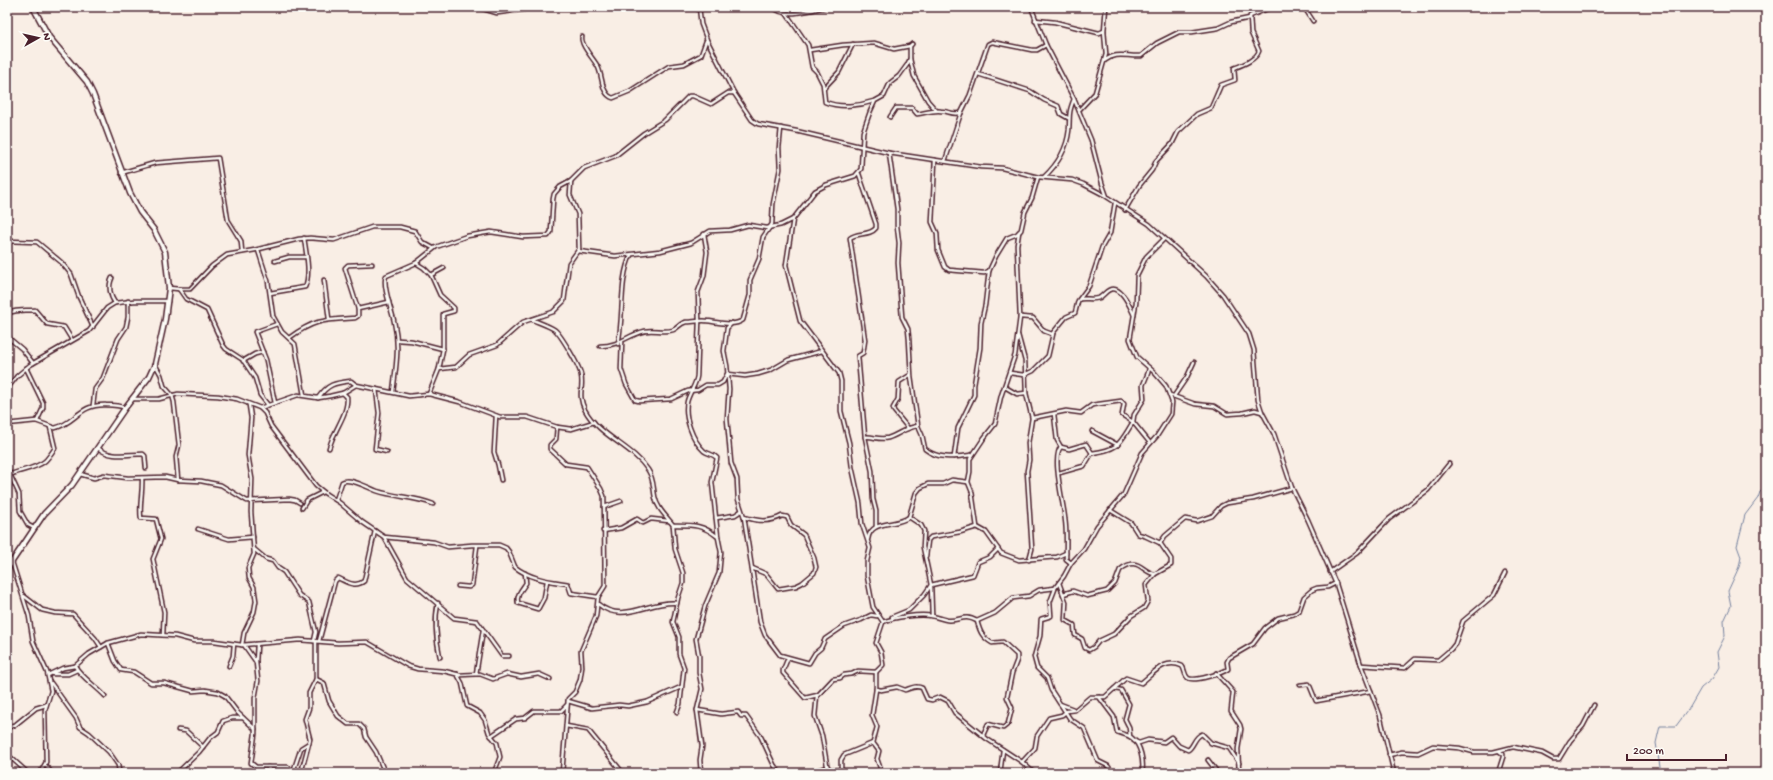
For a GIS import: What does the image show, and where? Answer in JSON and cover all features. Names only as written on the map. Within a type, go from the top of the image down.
[{"type":"main road","points":[[7,568],[44,514],[72,485],[125,408],[150,377],[155,364],[168,301],[169,288],[166,260],[159,239],[134,202],[121,173],[93,94],[87,82],[49,37],[33,7]]},
{"type":"street","points":[[478,7],[502,13],[543,7]]},
{"type":"street","points":[[699,7],[701,24],[707,40],[734,93],[755,122],[760,125],[781,128],[861,148],[981,167],[1002,168],[1038,177],[1077,182],[1107,197],[1146,222],[1206,276],[1223,295],[1246,327],[1254,350],[1257,396],[1262,412],[1274,434],[1292,488],[1336,583],[1361,665],[1380,715],[1394,773]]},
{"type":"street","points":[[774,7],[779,12],[786,13],[824,7]]},
{"type":"street","points":[[1031,7],[1046,45],[1079,110],[1090,140],[1107,197]]},
{"type":"street","points":[[1079,110],[1095,93],[1104,61],[1106,51],[1104,31],[1106,7]]},
{"type":"street","points":[[1104,61],[1111,56],[1118,54],[1141,56],[1157,43],[1179,32],[1192,32],[1218,28],[1231,22],[1250,18],[1250,15],[1258,14],[1272,7]]},
{"type":"street","points":[[1304,7],[1313,21]]},
{"type":"street","points":[[786,13],[810,50],[812,65],[819,74],[824,89],[824,101],[832,104],[863,104],[875,101],[885,95],[890,83],[899,76],[910,59]]},
{"type":"street","points":[[1126,210],[1139,186],[1152,170],[1156,161],[1172,144],[1178,132],[1197,114],[1210,108],[1222,84],[1236,80],[1234,68],[1250,61],[1258,54],[1259,51],[1251,33],[1250,18]]},
{"type":"street","points":[[1035,20],[1055,22],[1098,33],[1104,31]]},
{"type":"street","points":[[582,37],[582,45],[589,51],[597,65],[603,85],[608,95],[613,98],[630,91],[669,66],[684,64],[699,56],[703,53],[707,40]]},
{"type":"street","points":[[945,161],[961,113],[978,74],[989,42],[1032,50],[1037,50],[1046,45]]},
{"type":"street","points":[[810,50],[853,44],[878,43],[894,49],[911,45],[910,59],[914,76],[924,91],[928,101],[937,111]]},
{"type":"street","points":[[824,89],[838,72],[853,44]]},
{"type":"street","points":[[978,74],[1030,91],[1044,100],[1058,106],[1061,114],[1068,118]]},
{"type":"street","points":[[393,392],[398,340],[386,289],[384,278],[386,276],[416,263],[433,248],[467,236],[487,232],[518,237],[548,236],[550,232],[554,194],[560,187],[571,181],[584,168],[615,156],[644,132],[665,120],[689,96],[693,96],[711,104],[728,93],[734,93]]},
{"type":"street","points":[[1044,177],[1059,161],[1068,133],[1068,118],[1074,99]]},
{"type":"street","points":[[578,251],[614,256],[660,252],[694,242],[710,231],[730,230],[748,225],[770,227],[781,226],[793,219],[815,191],[826,185],[853,177],[858,174],[861,169],[863,132],[875,101]]},
{"type":"street","points":[[890,117],[896,108],[912,108],[917,114],[937,111],[944,111],[952,114],[961,113]]},
{"type":"street","points":[[600,346],[618,344],[632,335],[644,332],[674,329],[682,323],[732,323],[741,321],[746,314],[751,292],[751,278],[760,256],[763,237],[772,224],[773,204],[780,169],[781,128]]},
{"type":"street","points":[[889,153],[897,203],[899,243],[898,263],[902,317],[908,328],[910,374],[918,426],[926,450],[939,457],[972,455]]},
{"type":"street","points":[[121,173],[155,162],[218,158],[228,220],[241,242],[242,252]]},
{"type":"street","points":[[935,160],[932,222],[938,233],[937,247],[945,268],[949,270],[984,273],[989,271]]},
{"type":"street","points":[[858,174],[876,226],[873,231],[852,236],[850,238],[865,340],[863,354],[858,356],[866,437],[872,471],[873,499],[877,522],[876,527]]},
{"type":"street","points":[[977,527],[972,492],[968,482],[970,461],[972,455],[995,424],[1001,396],[1015,356],[1020,317],[1016,245],[1038,177]]},
{"type":"street","points":[[439,369],[456,367],[469,355],[497,345],[523,322],[533,320],[553,312],[564,301],[569,263],[578,251],[578,214],[570,195],[571,181]]},
{"type":"street","points":[[1010,373],[1024,375],[1033,371],[1048,356],[1053,334],[1066,318],[1075,313],[1079,299],[1088,287],[1102,247],[1110,234],[1115,202]]},
{"type":"street","points":[[793,219],[787,269],[801,323],[839,373],[842,381],[840,405],[849,443],[852,467],[860,503],[862,524],[870,550],[867,559],[866,574],[873,605],[877,616],[883,622]]},
{"type":"street","points":[[169,288],[186,290],[194,286],[223,257],[304,238],[334,240],[372,227],[400,227],[415,231],[422,242],[433,248]]},
{"type":"street","points":[[954,457],[958,428],[974,395],[974,385],[980,348],[981,323],[985,305],[989,271],[1007,238],[1019,232]]},
{"type":"street","points":[[701,773],[700,760],[702,746],[697,710],[702,688],[696,639],[705,606],[719,573],[721,552],[712,480],[717,458],[703,450],[694,437],[688,422],[687,409],[687,403],[697,376],[699,322],[698,292],[704,276],[707,252],[704,234]]},
{"type":"street","points":[[270,293],[305,287],[307,282],[304,238]]},
{"type":"street","points":[[1113,773],[1106,764],[1098,761],[1084,728],[1072,722],[1065,713],[1051,690],[1047,678],[1037,669],[1034,657],[1040,636],[1041,619],[1051,616],[1050,602],[1055,588],[1059,584],[1071,563],[1084,549],[1094,530],[1127,489],[1140,457],[1171,414],[1172,406],[1170,395],[1163,383],[1149,367],[1137,357],[1130,342],[1137,275],[1146,257],[1164,239]]},
{"type":"street","points":[[7,241],[37,242],[61,262],[71,274],[79,297],[93,327]]},
{"type":"street","points":[[258,250],[268,281],[271,308],[277,324],[295,344],[304,395]]},
{"type":"street","points":[[618,344],[622,318],[624,276],[631,255]]},
{"type":"street","points":[[275,261],[289,257],[306,257]]},
{"type":"street","points":[[416,263],[431,275],[440,295],[454,308],[454,311],[443,314],[443,349],[439,369],[429,394]]},
{"type":"street","points":[[289,338],[312,323],[329,319],[355,318],[358,316],[358,309],[345,268],[348,265],[372,264]]},
{"type":"street","points":[[431,275],[444,268]]},
{"type":"street","points":[[112,278],[110,287],[112,298],[115,303]]},
{"type":"street","points":[[324,280],[329,319]]},
{"type":"street","points":[[179,289],[186,299],[207,310],[226,349],[243,361],[255,378],[260,395],[268,405]]},
{"type":"street","points":[[1079,299],[1098,298],[1110,289],[1116,290],[1126,298],[1134,315]]},
{"type":"street","points":[[93,405],[95,389],[103,378],[118,339],[126,327],[128,317],[128,301]]},
{"type":"street","points":[[7,389],[33,362],[93,327],[107,308],[115,303],[128,301],[168,301]]},
{"type":"street","points":[[358,309],[390,302]]},
{"type":"street","points":[[7,313],[21,309],[29,311],[35,310],[47,324],[64,327],[72,340]]},
{"type":"street","points":[[1020,317],[1031,317],[1044,331],[1053,334]]},
{"type":"street","points":[[533,320],[557,332],[573,357],[582,375],[580,388],[581,402],[594,422],[634,454],[649,471],[658,507],[673,525],[675,549],[683,573],[683,583],[673,622],[679,637],[679,654],[684,668],[679,708],[677,712]]},
{"type":"street","points":[[732,323],[727,328],[724,349],[729,393],[727,419],[731,463],[737,479],[738,497],[744,517],[761,626],[776,652],[788,658],[809,663],[815,653],[821,648],[825,639],[844,626],[862,620],[871,615],[877,616]]},
{"type":"street","points":[[275,403],[263,352],[255,332],[277,324]]},
{"type":"street","points":[[7,332],[10,339],[22,348],[33,362]]},
{"type":"street","points":[[1018,333],[1025,361],[1024,375],[1026,393],[1032,418],[1028,443],[1032,549],[1029,560]]},
{"type":"street","points":[[398,340],[412,341],[443,349]]},
{"type":"street","points":[[622,342],[621,369],[626,384],[636,401],[671,398],[685,392],[698,390],[707,384],[714,386],[722,383],[727,374]]},
{"type":"street","points":[[727,374],[745,376],[758,374],[771,370],[788,360],[823,351]]},
{"type":"street","points":[[243,361],[255,354],[263,352]]},
{"type":"street","points":[[1174,396],[1185,381],[1194,362]]},
{"type":"street","points":[[155,364],[161,374],[164,386],[172,395],[179,445],[176,457],[178,480]]},
{"type":"street","points":[[1092,453],[1108,451],[1118,445],[1133,422],[1134,415],[1144,399],[1143,385],[1149,367]]},
{"type":"street","points":[[26,368],[43,403],[43,408],[37,421]]},
{"type":"street","points":[[908,428],[893,408],[898,399],[899,382],[910,374]]},
{"type":"street","points":[[318,398],[324,389],[333,384],[350,382],[356,385],[414,396],[429,394],[460,402],[496,416],[505,418],[527,417],[557,427],[571,428],[594,422]]},
{"type":"street","points":[[260,408],[295,395],[318,398],[343,393],[356,385]]},
{"type":"street","points":[[1005,387],[1017,394],[1026,393]]},
{"type":"street","points":[[376,388],[378,413],[375,449],[387,452]]},
{"type":"street","points":[[329,448],[336,431],[342,422],[347,403],[347,397],[343,393]]},
{"type":"street","points":[[133,399],[159,399],[172,395],[222,397],[236,399],[260,408],[265,413],[271,426],[316,486],[384,537],[406,576],[454,618],[474,620],[484,630],[502,656],[509,656]]},
{"type":"street","points":[[1170,395],[1195,404],[1214,406],[1229,414],[1255,410],[1262,412]]},
{"type":"street","points":[[1032,418],[1070,411],[1082,413],[1092,405],[1119,400],[1124,406],[1122,413],[1123,417],[1133,422],[1150,443]]},
{"type":"street","points":[[249,404],[251,418],[248,455],[252,479],[254,549],[253,558],[248,568],[249,580],[254,587],[256,594],[256,604],[244,632],[243,645],[256,662]]},
{"type":"street","points":[[7,424],[37,421],[54,428],[60,426],[93,405],[113,405],[125,408]]},
{"type":"street","points":[[1054,414],[1058,440],[1061,447]]},
{"type":"street","points":[[496,416],[494,452],[498,462],[501,480]]},
{"type":"street","points":[[866,437],[879,440],[891,437],[908,428],[918,426]]},
{"type":"street","points":[[7,476],[31,468],[46,459],[55,448],[50,427]]},
{"type":"street","points":[[491,736],[516,719],[525,718],[534,711],[561,711],[568,703],[579,685],[582,673],[581,651],[596,616],[598,597],[605,586],[603,531],[604,507],[601,489],[589,470],[584,466],[566,464],[550,449],[550,445],[556,439],[557,427]]},
{"type":"street","points":[[1092,431],[1118,445]]},
{"type":"street","points":[[1061,447],[1069,449],[1086,444],[1092,453]]},
{"type":"street","points":[[97,447],[101,451],[112,454],[143,454],[146,456],[146,468]]},
{"type":"street","points":[[1061,447],[1058,450],[1059,489],[1065,518],[1066,560],[1071,563]]},
{"type":"street","points":[[1059,473],[1085,465],[1092,453]]},
{"type":"street","points":[[1330,572],[1357,553],[1388,519],[1428,490],[1449,464]]},
{"type":"street","points":[[7,468],[11,474],[18,494],[20,511],[28,525],[34,528]]},
{"type":"street","points":[[80,474],[94,478],[104,475],[142,478],[165,477],[178,480],[201,481],[222,485],[244,500],[252,502],[289,499],[295,500],[300,504]]},
{"type":"street","points":[[142,478],[141,518],[156,520],[160,534],[160,542],[153,559],[164,612],[164,635]]},
{"type":"street","points":[[336,500],[342,482],[347,480],[379,492],[422,499],[433,504]]},
{"type":"street","points":[[868,540],[870,530],[904,520],[909,517],[916,493],[920,488],[930,484],[942,484],[952,480],[968,482]]},
{"type":"street","points":[[1160,543],[1165,536],[1185,519],[1197,522],[1212,516],[1221,506],[1227,503],[1253,499],[1292,488]]},
{"type":"street","points":[[302,508],[307,500],[323,492]]},
{"type":"street","points":[[604,507],[621,501]]},
{"type":"street","points":[[1059,584],[1066,604],[1064,615],[1065,620],[1074,625],[1075,635],[1082,640],[1085,648],[1089,650],[1098,642],[1114,634],[1131,616],[1144,608],[1148,601],[1146,585],[1155,574],[1171,565],[1171,559],[1160,543],[1138,534],[1131,524],[1110,510]]},
{"type":"street","points":[[716,518],[738,514],[742,511]]},
{"type":"street","points":[[744,517],[758,520],[775,520],[782,516],[787,517],[790,525],[804,535],[816,563],[814,573],[802,583],[796,586],[778,589],[766,574],[752,568]]},
{"type":"street","points":[[909,517],[923,528],[923,547],[931,585],[932,616]]},
{"type":"street","points":[[603,531],[621,528],[637,519],[643,523],[651,519],[669,521]]},
{"type":"street","points":[[673,525],[700,526],[709,530],[718,537]]},
{"type":"street","points":[[926,560],[928,542],[931,536],[960,532],[977,527],[986,532],[998,549],[1005,555],[1020,560],[1057,557],[1066,554]]},
{"type":"street","points":[[198,529],[229,539],[253,537]]},
{"type":"street","points":[[316,641],[335,581],[338,578],[358,584],[364,581],[375,531]]},
{"type":"street","points":[[384,537],[398,537],[416,542],[434,542],[448,547],[499,545],[506,548],[513,558],[515,567],[525,573],[547,581],[568,584],[572,593],[598,597]]},
{"type":"street","points":[[458,586],[468,587],[472,585],[477,546]]},
{"type":"street","points":[[254,549],[266,559],[274,561],[278,568],[284,572],[291,585],[299,595],[308,600],[311,606],[312,618],[316,632],[316,679],[310,694],[309,708],[305,719],[309,743],[301,773]]},
{"type":"street","points":[[873,743],[877,727],[872,715],[876,689],[876,672],[883,665],[881,652],[876,643],[883,622],[909,610],[924,595],[931,585],[971,577],[978,562],[990,557],[998,549]]},
{"type":"street","points":[[12,562],[19,586],[24,596],[33,641],[50,681],[51,696],[46,705],[47,733],[45,765],[40,773]]},
{"type":"street","points":[[1063,594],[1073,591],[1087,596],[1107,591],[1115,583],[1120,570],[1135,564],[1140,565],[1149,572],[1155,574]]},
{"type":"street","points":[[525,573],[526,583],[517,599],[518,603],[523,606],[538,609],[544,598],[547,581]]},
{"type":"street","points":[[1361,665],[1406,668],[1415,659],[1441,659],[1455,644],[1463,621],[1494,595],[1505,573]]},
{"type":"street","points":[[1022,762],[1035,748],[1037,736],[1048,719],[1075,710],[1090,697],[1105,697],[1113,688],[1128,677],[1138,683],[1141,683],[1158,668],[1169,664],[1176,663],[1182,666],[1190,679],[1206,678],[1227,670],[1227,662],[1229,658],[1253,644],[1265,628],[1278,618],[1294,614],[1299,611],[1304,597],[1312,590],[1328,587],[1336,583]]},
{"type":"street","points":[[892,618],[932,616],[950,620],[967,617],[977,621],[995,613],[1013,598],[1029,596],[1040,590],[1055,588]]},
{"type":"street","points":[[24,596],[42,610],[55,613],[73,614],[101,647]]},
{"type":"street","points":[[438,603],[435,616],[436,635],[440,657]]},
{"type":"street","points":[[598,604],[605,609],[621,613],[640,610],[652,605],[677,603]]},
{"type":"street","points":[[977,621],[980,632],[984,638],[992,643],[1005,643],[1015,653],[1017,660],[1007,697],[1012,708],[1008,724],[1003,728],[988,724],[983,735]]},
{"type":"street","points":[[476,674],[480,640],[484,630]]},
{"type":"street","points":[[53,674],[63,668],[75,666],[89,654],[108,643],[141,634],[164,635],[194,641],[214,640],[243,645],[273,644],[296,640],[370,643],[413,668],[457,674],[476,674],[493,678],[507,674],[521,677],[539,674],[550,679]]},
{"type":"street","points":[[108,643],[115,661],[121,670],[138,674],[151,683],[164,683],[193,691],[205,690],[218,692],[225,696],[238,713],[255,728]]},
{"type":"street","points":[[229,666],[233,656],[234,644]]},
{"type":"street","points":[[257,644],[256,662],[258,677],[255,698],[255,728],[251,763],[256,767],[285,766],[294,772],[301,748],[304,744],[309,743]]},
{"type":"street","points":[[788,658],[783,671],[790,682],[804,697],[808,698],[818,694],[833,679],[858,671],[876,672]]},
{"type":"street","points":[[75,666],[77,670],[105,696]]},
{"type":"street","points":[[48,675],[68,674],[77,670]]},
{"type":"street","points":[[1216,673],[1231,689],[1233,694],[1230,706],[1231,711],[1241,729],[1238,749],[1239,773]]},
{"type":"street","points":[[457,674],[462,683],[467,706],[480,713],[485,720],[491,736],[497,743],[500,757],[494,773]]},
{"type":"street","points":[[316,679],[324,683],[329,701],[338,716],[348,724],[359,724],[363,726],[366,732],[366,737],[376,752],[385,773]]},
{"type":"street","points":[[50,681],[76,718],[80,727],[89,733],[109,752],[118,765],[119,771],[122,773]]},
{"type":"street","points":[[1300,685],[1309,684],[1317,701],[1371,691]]},
{"type":"street","points":[[876,689],[879,690],[897,687],[905,690],[913,687],[921,687],[927,699],[932,700],[940,697],[948,701],[955,713],[1003,750],[1022,762],[1034,773]]},
{"type":"street","points":[[568,703],[592,708],[619,705],[628,706],[647,702],[681,688]]},
{"type":"street","points":[[1113,688],[1121,690],[1129,704],[1125,720],[1129,727],[1130,737]]},
{"type":"street","points":[[818,694],[815,716],[822,734],[831,773]]},
{"type":"street","points":[[1099,697],[1114,717],[1117,732],[1130,737],[1134,741],[1144,762],[1142,773]]},
{"type":"street","points":[[562,773],[566,746],[568,703]]},
{"type":"street","points":[[1060,704],[1075,710]]},
{"type":"street","points":[[7,728],[15,725],[36,708],[46,705]]},
{"type":"street","points":[[1389,755],[1402,752],[1418,753],[1433,746],[1459,748],[1474,752],[1498,751],[1510,747],[1516,747],[1542,753],[1559,759],[1570,741],[1587,720],[1594,705]]},
{"type":"street","points":[[697,710],[721,714],[738,712],[742,716],[746,716],[761,737],[774,765],[780,773]]},
{"type":"street","points":[[177,773],[210,738],[218,732],[223,721],[232,718],[243,718]]},
{"type":"street","points":[[566,726],[588,730],[623,773]]},
{"type":"street","points":[[178,730],[186,731],[203,747]]},
{"type":"street","points":[[1134,741],[1138,743],[1148,740],[1164,742],[1170,737],[1178,746],[1188,750],[1196,738],[1202,734],[1211,743],[1229,748],[1239,763]]},
{"type":"street","points":[[805,773],[829,768],[835,770],[841,769],[841,760],[844,755],[873,743]]},
{"type":"street","points":[[873,743],[879,751],[877,759],[882,773]]},
{"type":"street","points":[[1000,773],[1003,750]]},
{"type":"street","points":[[1498,751],[1503,754],[1498,773]]},
{"type":"street","points":[[7,754],[28,773]]},
{"type":"street","points":[[1208,760],[1218,773]]},
{"type":"street","points":[[45,765],[52,773]]},
{"type":"street","points":[[268,767],[270,773]]},
{"type":"waterway","points":[[1661,773],[1656,743],[1660,726],[1676,726],[1690,707],[1701,688],[1712,679],[1719,667],[1717,652],[1725,636],[1724,621],[1731,606],[1728,591],[1739,567],[1741,557],[1737,546],[1745,515],[1758,498],[1760,492],[1766,488]]}]
